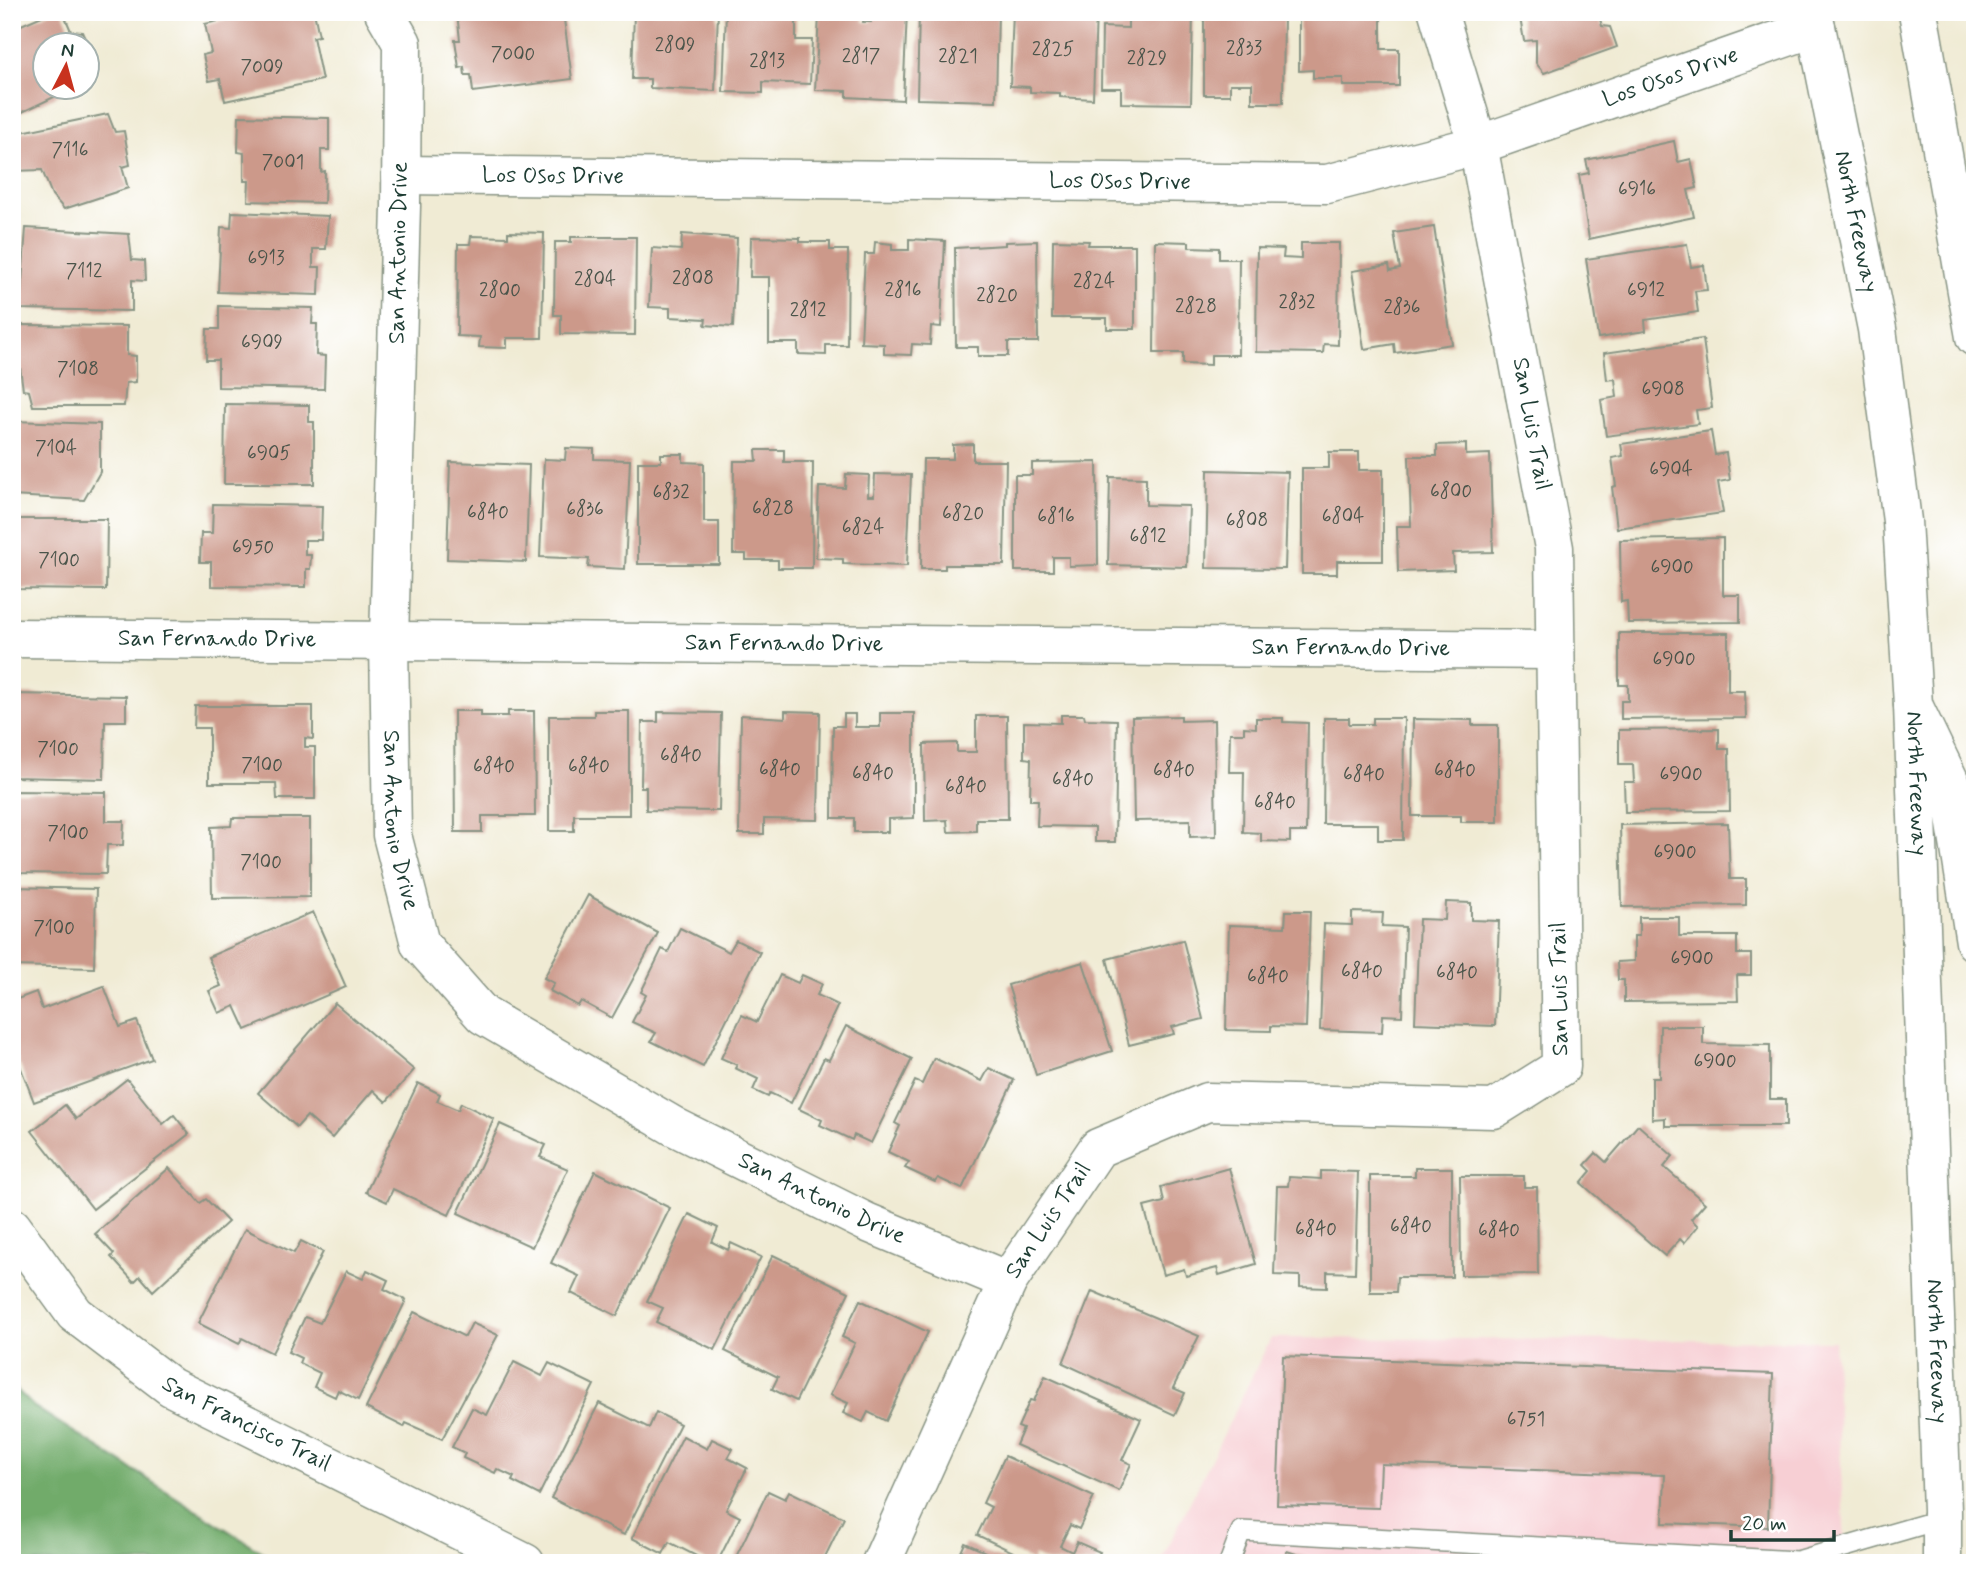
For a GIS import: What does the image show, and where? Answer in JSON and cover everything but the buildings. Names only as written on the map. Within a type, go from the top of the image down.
[{"type":"main road","name":"San Antonio Drive","points":[[384,12],[402,43],[389,641],[392,835],[420,944],[483,1016],[675,1127],[866,1223],[1008,1281]]},
{"type":"main road","name":"San Luis Trail","points":[[881,1563],[1008,1281],[1098,1148],[1208,1102],[1494,1109],[1561,1066],[1554,548],[1478,145],[1438,12]]},
{"type":"main road","points":[[1918,12],[1975,337]]},
{"type":"main road","name":"Los Osos Drive","points":[[401,175],[1327,184],[1478,145],[1814,20]]},
{"type":"main road","name":"North Freeway","points":[[1814,20],[1877,329],[1902,521],[1913,705],[1942,1563]]},
{"type":"main road","name":"San Fernando Drive","points":[[12,638],[1555,650]]},
{"type":"main road","points":[[1913,705],[1949,780],[1975,942]]},
{"type":"main road","name":"San Francisco Trail","points":[[12,1227],[75,1314],[172,1387],[525,1563]]},
{"type":"lane","points":[[1229,1563],[1241,1531],[1797,1562],[1942,1519]]},
{"type":"shaded area","points":[[1271,1338],[1834,1341],[1846,1563],[1160,1563]]},
{"type":"green space","points":[[12,1385],[33,1406],[279,1563],[12,1563]]}]
